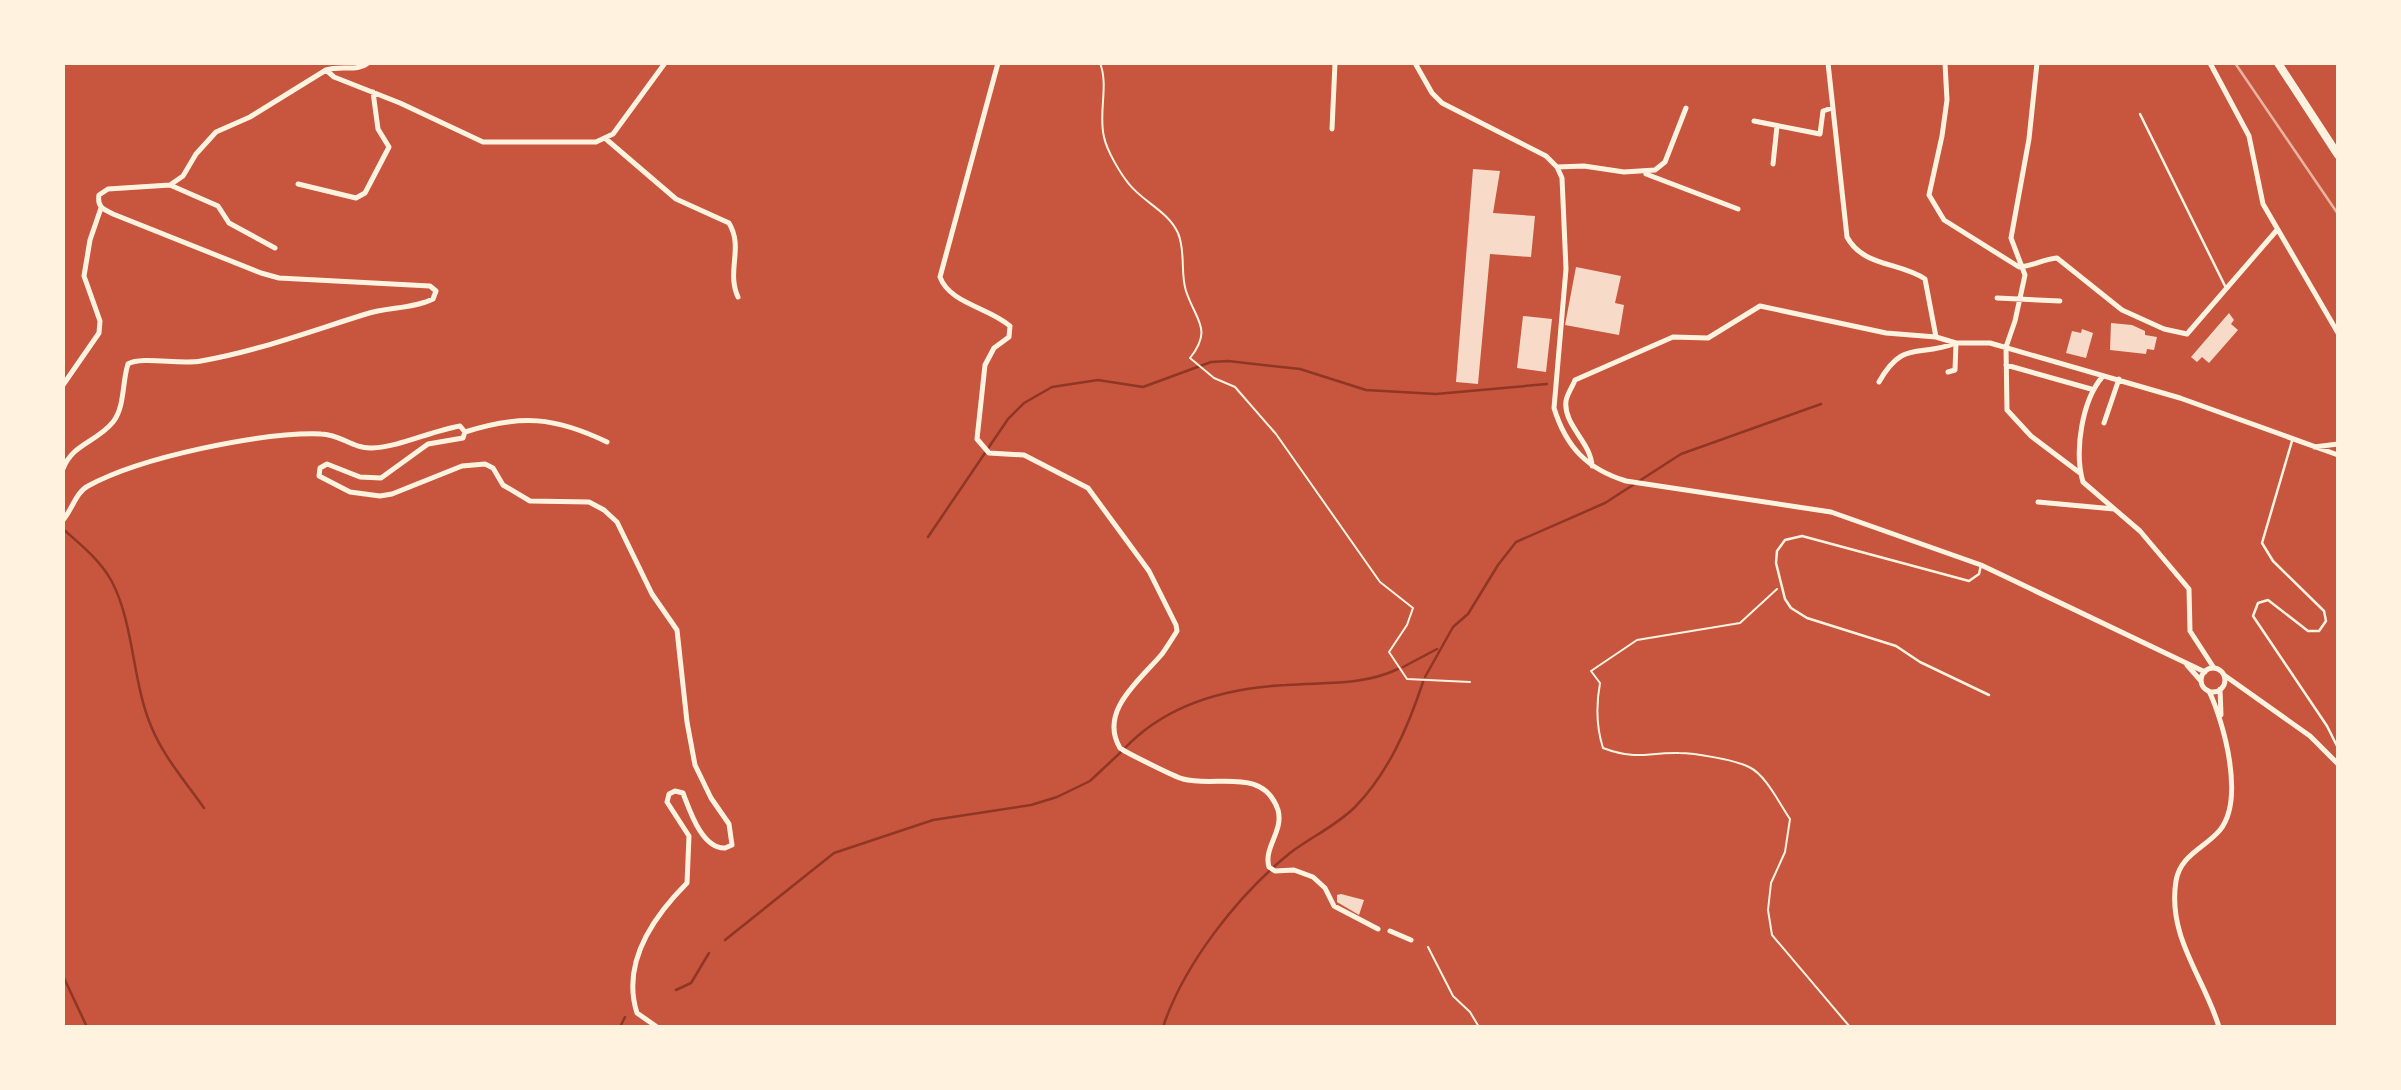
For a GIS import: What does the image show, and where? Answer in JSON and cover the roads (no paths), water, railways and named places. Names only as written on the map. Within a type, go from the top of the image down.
[{"type":"main road","points":[[2278,63],[2338,155]]},
{"type":"street","points":[[170,185],[183,176],[196,154],[216,132],[250,117],[326,70],[334,67],[361,68],[368,63]]},
{"type":"street","points":[[326,70],[334,77],[483,142],[596,142],[613,134],[665,63]]},
{"type":"street","points":[[998,63],[940,277],[943,285],[956,296],[1010,326],[1009,337],[988,355],[982,377],[977,439],[989,453],[1024,455],[1088,488],[1150,571],[1176,625],[1177,631],[1162,654],[1127,690],[1116,722],[1114,738],[1120,748],[1184,780],[1242,781],[1259,786],[1278,811],[1278,828],[1266,855],[1269,867],[1275,871],[1294,870],[1313,877],[1325,888],[1334,906],[1378,929]]},
{"type":"street","points":[[1332,129],[1335,63]]},
{"type":"street","points":[[1415,63],[1432,93],[1442,103],[1546,156],[1557,167],[1564,193],[1567,242],[1553,408],[1560,428],[1584,461],[1606,475],[1626,481],[1831,512],[1981,565],[2205,671],[2214,668]]},
{"type":"street","points":[[1828,63],[1847,237],[1861,254],[1913,271],[1925,279],[1936,337]]},
{"type":"street","points":[[1945,63],[1947,100],[1929,195],[1944,220],[2025,271],[2020,300],[2006,347],[2007,410],[2031,436],[2080,473]]},
{"type":"street","points":[[2019,267],[2011,238],[2029,139],[2037,63]]},
{"type":"street","points":[[2210,63],[2242,118],[2263,204],[2338,333]]},
{"type":"street","points":[[298,184],[356,198],[365,194],[389,147],[379,128],[373,92]]},
{"type":"street","points":[[1643,173],[1656,170],[1665,162],[1686,108]]},
{"type":"street","points":[[1754,121],[1820,134],[1823,111],[1832,108]]},
{"type":"street","points":[[1773,164],[1777,126]]},
{"type":"street","points":[[606,139],[676,199],[729,223],[737,246],[732,276],[738,297]]},
{"type":"street","points":[[1557,167],[1584,166],[1643,173],[1738,209]]},
{"type":"street","points":[[63,386],[99,333],[100,321],[84,276],[90,240],[101,208],[99,195],[103,190],[170,185],[218,206],[229,223],[275,248]]},
{"type":"street","points":[[63,469],[68,456],[113,422],[119,412],[128,364],[134,360],[170,364],[200,362],[296,339],[367,314],[428,302],[436,291],[430,286],[268,275],[101,208]]},
{"type":"street","points":[[2019,267],[2032,266],[2045,258],[2057,258],[2122,310],[2187,334],[2277,230]]},
{"type":"street","points":[[1997,298],[2060,300]]},
{"type":"street","points":[[1592,466],[1592,455],[1570,421],[1566,401],[1575,380],[1673,337],[1709,338],[1760,306],[1886,333],[1936,337],[1956,343],[1990,343],[2006,347],[2119,379],[2338,455]]},
{"type":"street","points":[[1948,372],[1955,370],[1956,343]]},
{"type":"street","points":[[1879,382],[1889,364],[1906,352],[1942,348],[1956,343]]},
{"type":"street","points":[[2006,365],[2091,389]]},
{"type":"street","points":[[2103,376],[2091,389],[2084,418],[2080,473],[2087,489],[2114,509],[2167,559],[2189,589],[2190,631],[2214,668],[2310,736],[2338,764]]},
{"type":"street","points":[[2104,423],[2119,379]]},
{"type":"street","points":[[465,432],[511,419],[528,420],[562,423],[607,442]]},
{"type":"street","points":[[63,520],[86,487],[127,470],[244,441],[329,434],[368,448],[384,447],[460,426],[465,432]]},
{"type":"street","points":[[465,432],[463,438],[428,444],[391,474],[381,478],[360,477],[327,464],[320,468],[319,476],[350,492],[380,496],[392,494],[462,466],[485,464],[493,468],[503,485],[530,501],[589,502],[617,522],[652,594],[677,630],[687,722],[695,765],[733,838],[732,845],[726,848],[714,846],[696,823],[683,793],[675,791],[669,794],[667,802],[689,836],[687,883],[666,903],[638,953],[631,975],[637,1013],[657,1027]]},
{"type":"street","points":[[2312,447],[2338,444]]},
{"type":"street","points":[[2038,502],[2114,509]]},
{"type":"street","points":[[2202,653],[2205,671],[2202,681]]},
{"type":"street","points":[[2182,660],[2209,691],[2221,718]]},
{"type":"street","points":[[2220,1027],[2212,1002],[2186,957],[2178,933],[2174,895],[2176,877],[2186,858],[2221,828],[2232,805],[2221,718],[2224,675]]},
{"type":"street","points":[[2209,691],[2221,688],[2246,693]]},
{"type":"street","points":[[1390,931],[1411,940]]},
{"type":"lane","points":[[2140,114],[2226,288]]},
{"type":"lane","points":[[2292,440],[2262,542],[2273,561],[2324,611],[2326,621],[2319,631],[2308,631],[2277,604],[2268,600],[2258,603],[2253,616],[2327,726],[2338,748]]},
{"type":"lane","points":[[1981,565],[1979,573],[1969,581],[1806,536],[1785,540],[1777,551],[1776,563],[1791,608],[1807,618],[1896,646],[1920,662],[1989,695]]},
{"type":"waterway","points":[[928,537],[1008,419],[1024,403],[1052,387],[1098,380],[1143,387],[1211,362],[1228,361],[1300,369],[1366,390],[1436,394],[1547,384]]},
{"type":"waterway","points":[[1425,677],[1453,627],[1468,614],[1498,565],[1516,542],[1605,503],[1681,454],[1821,404]]},
{"type":"waterway","points":[[63,529],[95,559],[111,580],[124,614],[140,690],[151,726],[168,758],[204,808]]},
{"type":"waterway","points":[[1403,667],[1437,649]]},
{"type":"waterway","points":[[1124,749],[1159,720],[1198,701],[1264,687],[1357,681],[1398,669]]},
{"type":"waterway","points":[[1163,1027],[1172,1003],[1199,955],[1251,889],[1290,853],[1340,820],[1355,807],[1378,779],[1411,716],[1423,682]]},
{"type":"waterway","points":[[725,940],[834,853],[933,820],[1031,805],[1057,797],[1090,781],[1121,752]]},
{"type":"waterway","points":[[676,990],[691,983],[709,953]]},
{"type":"waterway","points":[[63,976],[87,1027]]},
{"type":"waterway","points":[[620,1027],[625,1017]]},
{"type":"railway","points":[[2235,63],[2338,214]]}]
